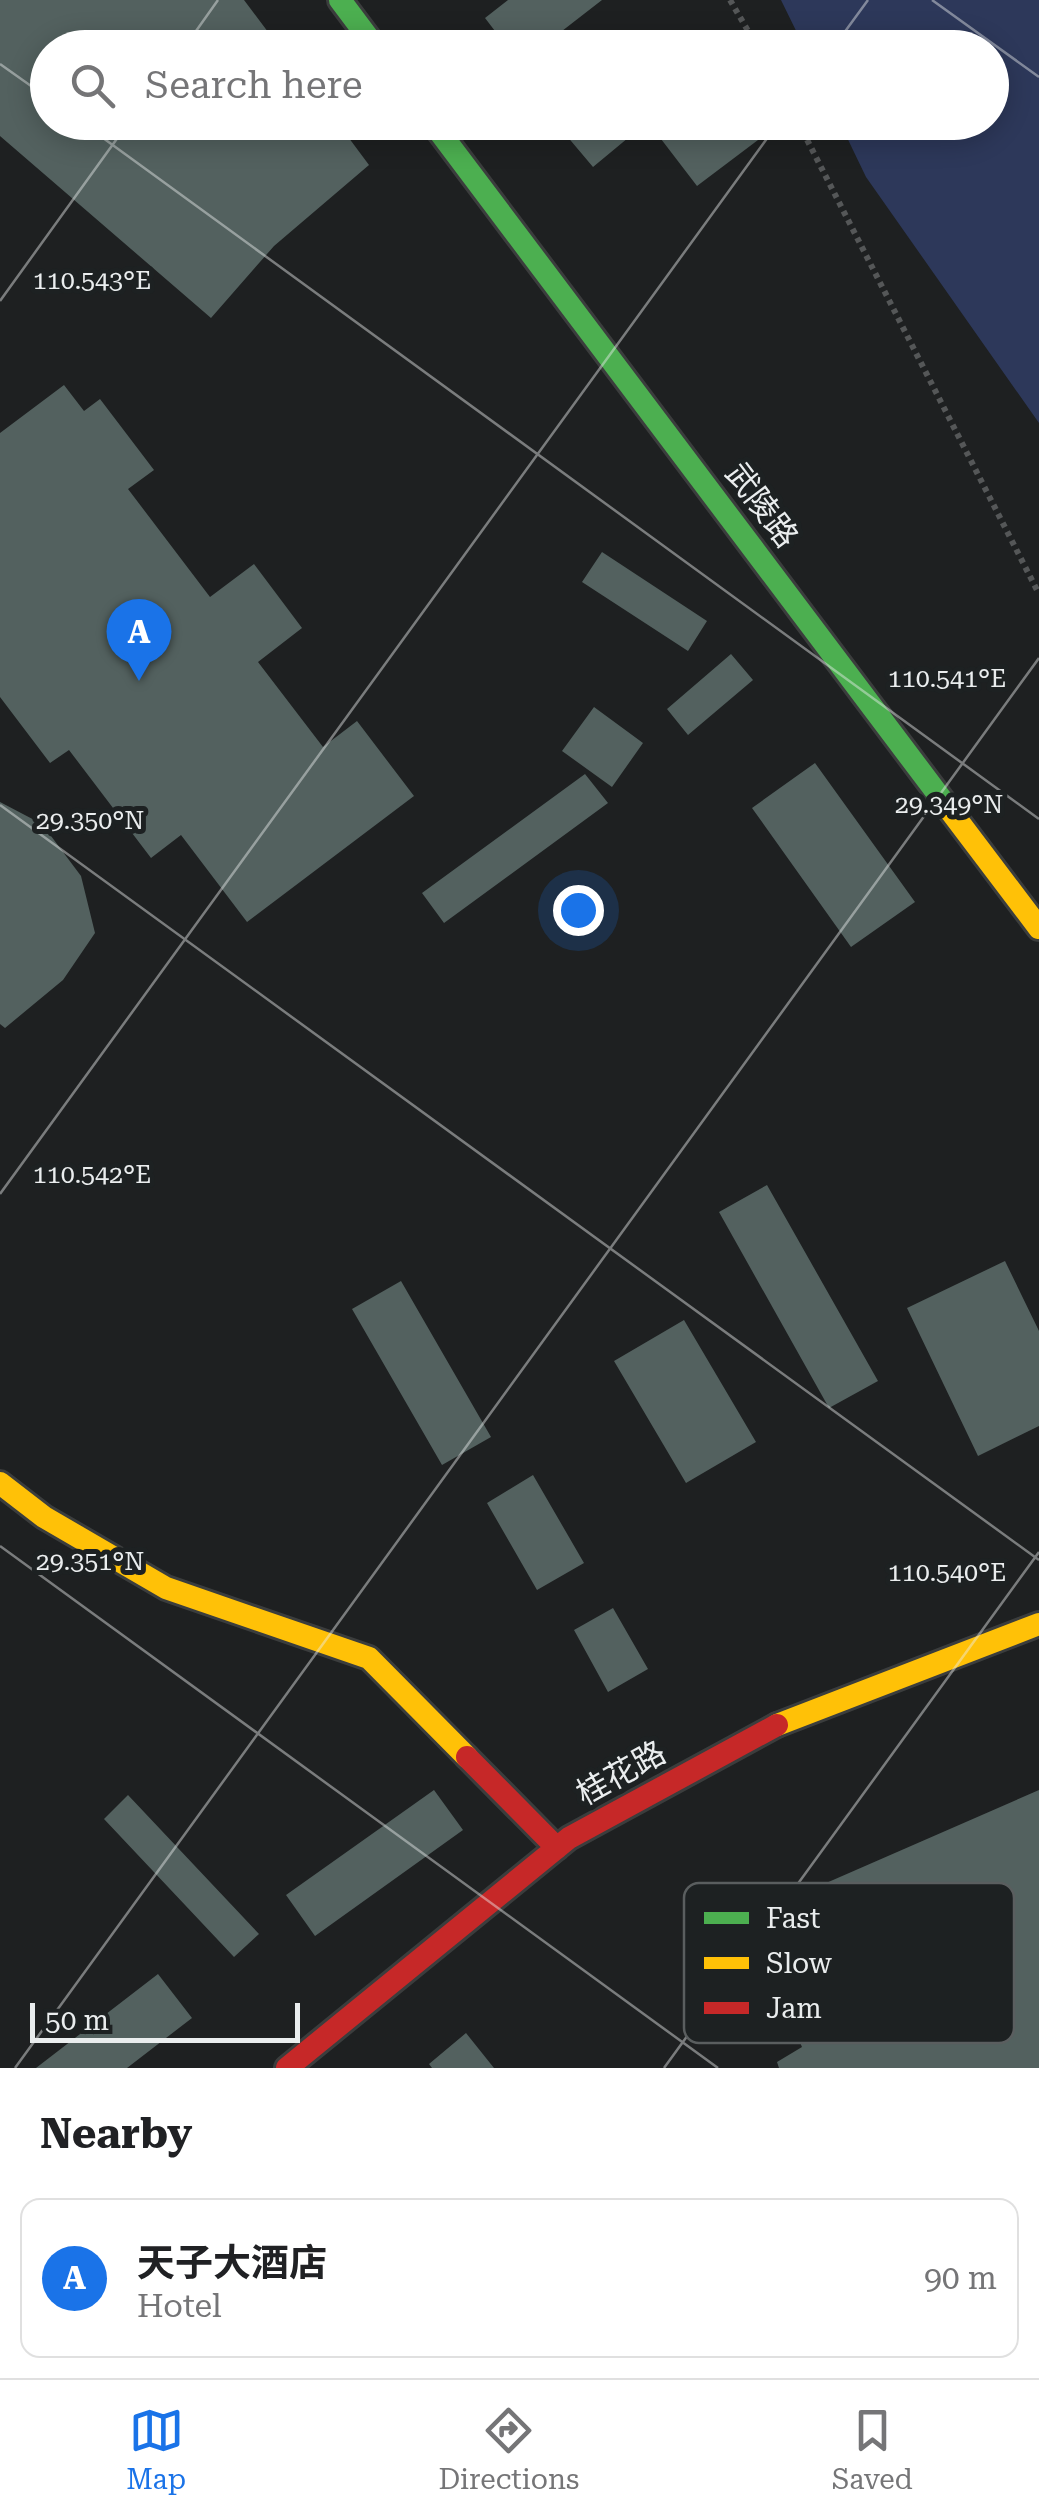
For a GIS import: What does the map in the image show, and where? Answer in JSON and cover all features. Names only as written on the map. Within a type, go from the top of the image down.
[{"type":"main road","points":[[340,0],[362,30]]},
{"type":"main road","name":"武陵路","points":[[446,140],[1039,928]]},
{"type":"main road","points":[[0,1484],[44,1517],[166,1588],[368,1658],[558,1848]]},
{"type":"main road","name":"桂花路","points":[[287,2068],[558,1848],[772,1727],[1039,1624]]},
{"type":"path","points":[[730,0],[748,30]]},
{"type":"path","points":[[807,140],[1039,594]]},
{"type":"water","points":[[781,0],[1039,0],[1039,423],[866,177],[848,140],[1009,140],[1009,30],[796,30]]},
{"type":"building","points":[[0,0],[244,0],[266,30],[30,30],[30,140],[350,140],[369,165],[274,246],[211,318],[0,136]]},
{"type":"building","points":[[508,0],[602,0],[563,30],[494,30],[485,18]]},
{"type":"building","points":[[570,140],[626,140],[593,167]]},
{"type":"building","points":[[662,140],[758,140],[697,186]]},
{"type":"building","points":[[64,385],[84,411],[100,399],[154,470],[128,489],[210,597],[254,564],[302,628],[258,662],[323,747],[357,721],[414,796],[247,922],[181,835],[151,858],[69,750],[50,763],[0,697],[0,433]]},
{"type":"building","points":[[602,552],[707,621],[688,651],[582,582]]},
{"type":"building","points":[[731,654],[753,680],[688,735],[667,709]]},
{"type":"building","points":[[594,707],[643,743],[612,787],[562,751]]},
{"type":"building","points":[[815,763],[915,902],[851,947],[752,808]]},
{"type":"building","points":[[585,774],[608,803],[444,923],[422,893]]},
{"type":"building","points":[[0,802],[42,824],[81,876],[95,933],[63,980],[5,1028],[0,1024]]},
{"type":"building","points":[[767,1185],[878,1381],[829,1408],[719,1212]]},
{"type":"building","points":[[1005,1261],[1039,1331],[1039,1426],[978,1456],[907,1308]]},
{"type":"building","points":[[401,1281],[491,1437],[442,1465],[352,1309]]},
{"type":"building","points":[[684,1320],[756,1442],[686,1483],[614,1361]]},
{"type":"building","points":[[533,1475],[584,1563],[537,1590],[487,1503]]},
{"type":"building","points":[[613,1608],[648,1669],[608,1692],[574,1630]]},
{"type":"building","points":[[434,1790],[463,1830],[315,1936],[286,1895]]},
{"type":"building","points":[[1039,1790],[1039,2068],[779,2068],[777,2062],[802,2047],[800,2043],[1014,2043],[1014,1883],[826,1883]]},
{"type":"building","points":[[128,1795],[259,1934],[234,1957],[104,1819]]},
{"type":"building","points":[[158,1974],[192,2018],[127,2068],[36,2068]]},
{"type":"building","points":[[466,2033],[494,2068],[432,2068],[429,2064]]},
{"type":"traffic: fast","points":[[340,0],[362,30]]},
{"type":"traffic: fast","points":[[446,140],[949,809]]},
{"type":"traffic: slow","points":[[949,809],[1039,928]]},
{"type":"traffic: slow","points":[[0,1483],[44,1517],[166,1588],[369,1658],[467,1757]]},
{"type":"traffic: slow","points":[[777,1725],[1039,1624]]},
{"type":"traffic: jam","points":[[287,2068],[569,1838],[777,1725]]},
{"type":"traffic: jam","points":[[467,1757],[557,1848]]},
{"type":"place","name":"天子大酒店","points":[[139,681]]}]
